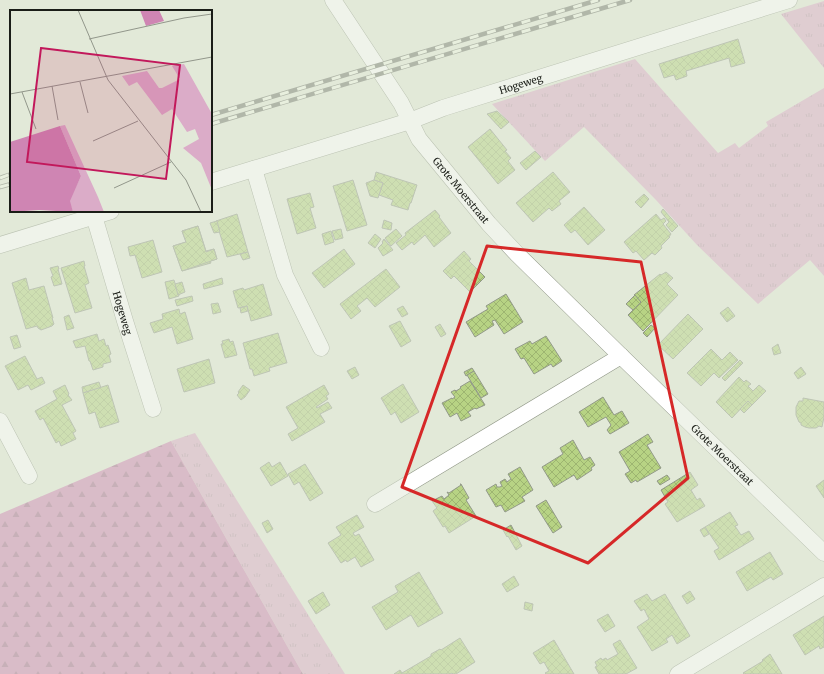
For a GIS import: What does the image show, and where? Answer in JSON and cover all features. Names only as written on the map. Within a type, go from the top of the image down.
[{"type":"street","name":"Grote Moerstraat","points":[[333,0],[401,104],[419,139],[489,224],[517,254],[824,553]]},
{"type":"street","name":"Hogeweg","points":[[212,182],[410,121],[443,108],[789,0]]},
{"type":"street","points":[[254,169],[285,275],[321,348]]},
{"type":"street","points":[[0,245],[108,212]]},
{"type":"street","name":"Hogeweg","points":[[94,216],[153,409]]},
{"type":"street","points":[[375,504],[621,356]]},
{"type":"street","points":[[0,421],[29,476]]},
{"type":"street","points":[[678,674],[824,586]]},
{"type":"highlighted area","points":[[487,246],[641,262],[688,478],[588,563],[402,487]]},
{"type":"green space","points":[[824,1],[824,68],[781,14]]},
{"type":"green space","points":[[635,59],[718,153],[735,143],[739,148],[768,126],[766,122],[824,88],[824,276],[810,260],[758,304],[697,245],[656,200],[584,127],[545,161],[492,104]]},
{"type":"green space","points":[[195,433],[345,674],[303,674],[171,441]]},
{"type":"green space","points":[[171,441],[303,674],[0,674],[0,514]]},
{"type":"building","points":[[738,39],[745,63],[731,67],[729,58],[686,71],[687,76],[676,80],[674,75],[664,78],[659,64]]},
{"type":"building","points":[[497,111],[509,122],[501,129],[487,114]]},
{"type":"building","points":[[490,129],[507,150],[505,151],[511,158],[508,161],[515,170],[498,184],[468,147]]},
{"type":"building","points":[[535,151],[541,157],[526,170],[520,163]]},
{"type":"building","points":[[376,172],[417,185],[408,210],[391,205],[393,200],[379,195],[383,183],[374,180]]},
{"type":"building","points":[[553,172],[570,192],[559,201],[561,204],[552,211],[549,208],[533,222],[516,203]]},
{"type":"building","points":[[353,180],[367,225],[347,231],[333,186]]},
{"type":"building","points":[[374,180],[383,183],[378,198],[370,196],[366,183]]},
{"type":"building","points":[[310,193],[314,207],[310,208],[316,228],[297,234],[287,199]]},
{"type":"building","points":[[644,194],[649,199],[641,208],[635,202]]},
{"type":"building","points":[[584,207],[605,230],[588,245],[575,230],[571,233],[564,225]]},
{"type":"building","points":[[663,209],[678,226],[672,232],[666,225],[669,222],[661,212]]},
{"type":"building","points":[[435,210],[451,233],[434,247],[425,235],[414,245],[412,242],[402,250],[396,243],[406,235],[405,233]]},
{"type":"building","points":[[237,214],[248,252],[227,257],[216,221]]},
{"type":"building","points":[[656,214],[661,220],[664,218],[666,221],[663,224],[671,234],[661,246],[662,248],[655,255],[652,253],[644,260],[636,251],[633,253],[624,242]]},
{"type":"building","points":[[384,220],[392,223],[391,230],[382,228]]},
{"type":"building","points":[[217,221],[220,232],[214,233],[210,223]]},
{"type":"building","points":[[198,226],[206,251],[214,249],[217,259],[210,261],[211,263],[182,271],[173,246],[186,242],[182,231]]},
{"type":"building","points":[[198,226],[206,252],[214,249],[217,259],[182,271],[173,246],[186,242],[182,231]]},
{"type":"building","points":[[341,229],[343,238],[335,240],[332,231]]},
{"type":"building","points":[[396,229],[402,236],[391,246],[385,238]]},
{"type":"building","points":[[331,231],[334,242],[325,245],[322,234]]},
{"type":"building","points":[[375,234],[381,239],[375,248],[368,243]]},
{"type":"building","points":[[384,239],[393,250],[383,256],[378,248],[383,243],[382,242]]},
{"type":"building","points":[[153,240],[162,272],[142,278],[135,255],[130,256],[128,247]]},
{"type":"building","points":[[344,249],[355,264],[324,288],[312,273]]},
{"type":"building","points":[[464,251],[471,259],[469,261],[485,277],[470,292],[454,276],[451,279],[443,271]]},
{"type":"building","points":[[248,252],[250,258],[243,260],[240,254]]},
{"type":"building","points":[[84,261],[89,283],[85,285],[92,308],[75,313],[61,268]]},
{"type":"building","points":[[58,266],[62,284],[54,286],[50,268]]},
{"type":"building","points":[[386,269],[400,287],[375,307],[367,298],[357,306],[361,311],[351,319],[340,304]]},
{"type":"building","points":[[666,272],[673,278],[667,284],[678,295],[643,331],[628,315],[641,302],[634,295],[660,274],[661,275]]},
{"type":"building","points":[[26,278],[29,290],[44,286],[53,318],[54,324],[52,326],[41,330],[37,326],[26,329],[12,283]]},
{"type":"building","points":[[222,278],[223,284],[204,289],[203,284]]},
{"type":"building","points":[[174,280],[179,296],[169,299],[165,282]]},
{"type":"building","points":[[182,282],[185,292],[178,295],[175,284]]},
{"type":"building","points":[[263,284],[272,315],[251,321],[247,306],[238,308],[233,291],[243,288],[244,290]]},
{"type":"building","points":[[506,294],[523,322],[504,334],[495,320],[492,321],[494,325],[475,337],[466,322],[488,309],[486,306]]},
{"type":"building","points":[[635,295],[641,302],[633,310],[626,304]]},
{"type":"building","points":[[192,296],[193,301],[177,306],[175,300]]},
{"type":"building","points":[[218,303],[221,312],[213,314],[211,304]]},
{"type":"building","points":[[247,306],[248,311],[241,313],[240,308]]},
{"type":"building","points":[[403,306],[408,314],[402,317],[397,309]]},
{"type":"building","points":[[728,307],[735,316],[727,322],[720,313]]},
{"type":"building","points":[[179,309],[180,314],[185,312],[193,339],[177,344],[172,327],[154,333],[150,323],[163,319],[162,314]]},
{"type":"building","points":[[688,314],[703,329],[673,359],[658,345]]},
{"type":"building","points":[[69,315],[74,328],[67,330],[64,317]]},
{"type":"building","points":[[400,321],[411,341],[401,347],[389,326]]},
{"type":"building","points":[[440,324],[446,334],[441,337],[435,327]]},
{"type":"building","points":[[651,325],[655,328],[647,337],[643,333]]},
{"type":"building","points":[[278,333],[287,363],[269,368],[270,371],[254,376],[252,369],[250,369],[243,343]]},
{"type":"building","points":[[97,334],[99,341],[104,339],[106,346],[108,345],[111,354],[109,355],[111,362],[103,364],[103,367],[93,370],[85,346],[76,348],[73,341]]},
{"type":"building","points":[[17,335],[21,347],[14,349],[10,337]]},
{"type":"building","points":[[546,336],[562,361],[553,367],[551,364],[534,374],[524,358],[521,359],[515,349],[530,341],[532,344]]},
{"type":"building","points":[[229,339],[230,342],[233,341],[237,355],[225,358],[221,344],[223,344],[222,341]]},
{"type":"building","points":[[778,344],[781,353],[774,355],[772,348]]},
{"type":"building","points":[[711,349],[722,360],[730,352],[738,360],[719,378],[714,373],[701,386],[687,373]]},
{"type":"building","points":[[25,356],[37,379],[42,377],[45,383],[31,390],[28,385],[18,390],[5,366]]},
{"type":"building","points":[[209,359],[215,383],[184,392],[177,369]]},
{"type":"building","points":[[740,360],[743,363],[725,381],[722,378]]},
{"type":"building","points":[[355,367],[359,375],[352,379],[347,371]]},
{"type":"building","points":[[801,367],[806,374],[798,379],[794,373]]},
{"type":"building","points":[[472,368],[474,371],[466,376],[464,372]]},
{"type":"building","points":[[474,371],[488,394],[481,398],[467,375]]},
{"type":"building","points":[[739,377],[744,382],[746,380],[751,384],[748,386],[753,391],[759,385],[766,391],[752,405],[748,401],[732,418],[716,402]]},
{"type":"building","points":[[470,381],[485,405],[468,412],[471,416],[461,421],[457,413],[450,417],[442,403],[455,397],[451,392],[456,391]]},
{"type":"building","points":[[99,382],[101,388],[83,393],[82,387]]},
{"type":"building","points":[[403,384],[419,412],[401,423],[395,412],[391,415],[381,398]]},
{"type":"building","points":[[65,385],[69,394],[68,395],[72,400],[62,405],[76,431],[73,433],[76,439],[61,446],[59,441],[56,443],[43,418],[40,420],[35,411],[57,399],[53,391]]},
{"type":"building","points":[[108,385],[119,422],[100,428],[95,412],[89,414],[83,393]]},
{"type":"building","points":[[243,385],[250,390],[241,400],[237,395]]},
{"type":"building","points":[[324,385],[329,394],[326,396],[328,399],[316,407],[317,408],[328,402],[332,408],[320,414],[325,422],[292,441],[288,434],[298,428],[286,407]]},
{"type":"building","points":[[603,397],[614,415],[622,411],[629,423],[610,434],[607,430],[611,425],[606,417],[588,427],[579,412]]},
{"type":"building","points":[[803,398],[824,402],[822,427],[819,426],[816,428],[809,428],[801,425],[799,422],[796,415],[796,407],[799,401],[803,401]]},
{"type":"building","points":[[748,401],[752,405],[744,413],[740,409]]},
{"type":"building","points":[[648,434],[653,442],[647,445],[661,468],[637,482],[636,480],[631,483],[625,474],[630,471],[619,452]]},
{"type":"building","points":[[573,440],[584,460],[590,457],[595,465],[591,468],[592,470],[577,480],[574,475],[554,487],[542,467],[563,454],[560,448]]},
{"type":"building","points":[[269,462],[272,467],[280,462],[288,476],[271,486],[260,468]]},
{"type":"building","points":[[305,464],[323,493],[310,501],[299,482],[294,485],[288,474]]},
{"type":"building","points":[[520,467],[533,490],[522,497],[525,501],[505,512],[501,505],[496,507],[486,490],[496,484],[497,487],[502,486],[500,482],[505,479],[507,482],[511,479],[508,474]]},
{"type":"building","points":[[690,472],[698,485],[691,490],[697,500],[700,498],[705,506],[677,522],[665,504],[668,502],[661,490]]},
{"type":"building","points":[[667,475],[670,479],[660,485],[657,481]]},
{"type":"building","points":[[824,480],[824,498],[816,486]]},
{"type":"building","points":[[461,484],[469,498],[466,500],[476,516],[449,533],[445,526],[443,527],[433,511],[437,508],[432,501],[442,496],[444,499],[449,495],[447,492],[449,493],[461,485]]},
{"type":"building","points":[[546,500],[562,527],[553,533],[536,506]]},
{"type":"building","points":[[730,512],[738,525],[735,526],[741,535],[749,531],[754,539],[719,560],[714,551],[719,548],[705,527]]},
{"type":"building","points":[[357,515],[364,527],[353,533],[355,536],[359,534],[374,560],[361,567],[355,557],[347,562],[346,560],[341,563],[328,543],[341,535],[336,527]]},
{"type":"building","points":[[268,520],[273,529],[267,533],[262,523]]},
{"type":"building","points":[[511,525],[522,546],[516,550],[503,530]]},
{"type":"building","points":[[705,527],[709,534],[704,537],[700,530]]},
{"type":"building","points":[[770,552],[783,574],[773,580],[771,577],[747,591],[736,572]]},
{"type":"building","points":[[419,572],[443,613],[418,627],[411,615],[386,630],[372,607],[398,592],[395,586]]},
{"type":"building","points":[[514,576],[519,585],[507,592],[502,584]]},
{"type":"building","points":[[690,591],[695,599],[687,604],[682,596]]},
{"type":"building","points":[[323,592],[330,605],[316,614],[308,601]]},
{"type":"building","points":[[647,594],[652,601],[665,594],[690,636],[677,644],[672,635],[666,639],[668,642],[652,651],[637,627],[649,619],[644,609],[641,611],[634,601]]},
{"type":"building","points":[[525,602],[533,604],[532,611],[524,609]]},
{"type":"building","points":[[608,614],[615,626],[605,632],[597,620]]},
{"type":"building","points":[[824,616],[824,647],[820,649],[819,646],[805,655],[793,635]]},
{"type":"building","points":[[460,638],[475,662],[456,674],[394,674],[400,670],[402,673],[431,656],[431,654],[440,649],[441,650]]},
{"type":"building","points":[[554,640],[574,674],[546,674],[545,673],[549,671],[544,662],[540,664],[533,653]]},
{"type":"building","points":[[620,640],[637,668],[626,674],[599,674],[595,667],[597,666],[595,662],[601,658],[602,660],[606,658],[607,660],[618,654],[613,644]]},
{"type":"building","points":[[770,654],[782,674],[743,673],[763,661],[762,660]]},
{"type":"railway","points":[[212,115],[598,0]]},
{"type":"railway","points":[[212,124],[630,0]]},
{"type":"railway","points":[[0,178],[10,174]]},
{"type":"railway","points":[[0,187],[10,184]]}]
